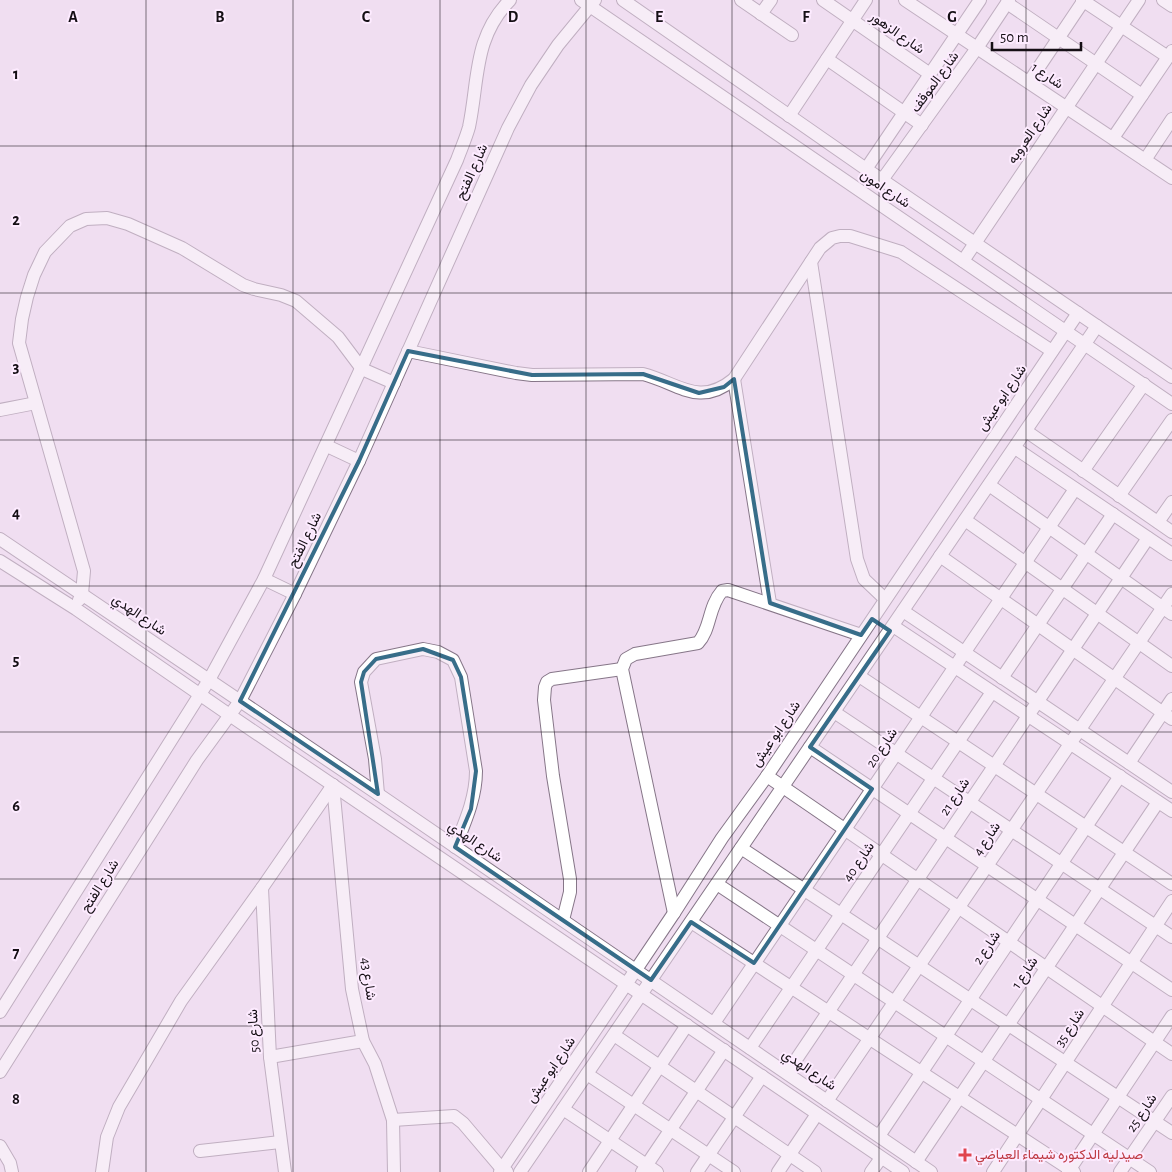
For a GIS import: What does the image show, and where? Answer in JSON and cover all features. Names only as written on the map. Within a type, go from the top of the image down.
[{"type":"street","name":"شارع الفتح","points":[[0,1012],[200,695],[264,579],[458,160],[468,129],[478,58],[487,32],[501,9],[510,0]]},
{"type":"street","name":"شارع امون","points":[[623,0],[882,180],[1172,377]]},
{"type":"street","points":[[740,0],[792,36]]},
{"type":"street","points":[[761,14],[771,0]]},
{"type":"street","name":"شارع الزهور","points":[[823,0],[930,74]]},
{"type":"street","points":[[789,116],[866,0]]},
{"type":"street","name":"شارع 1","points":[[905,0],[1172,178]]},
{"type":"street","name":"شارع الموقف","points":[[866,169],[980,0]]},
{"type":"street","points":[[1029,82],[1083,0],[1121,27],[1170,54],[1113,138]]},
{"type":"street","name":"شارع العروبه","points":[[962,261],[1140,0]]},
{"type":"street","points":[[1163,0],[1172,6]]},
{"type":"street","name":"شارع الفتح","points":[[1,1068],[197,760],[240,701],[295,594],[359,461],[508,128],[531,86],[589,2]]},
{"type":"street","name":"شارع امون","points":[[589,2],[1172,404]]},
{"type":"street","points":[[1008,2],[1142,95]]},
{"type":"street","name":"شارع الموقف","points":[[882,180],[1008,2]]},
{"type":"street","points":[[827,59],[922,125]]},
{"type":"street","points":[[1145,160],[1172,119]]},
{"type":"street","points":[[76,609],[82,594],[84,571],[19,344],[22,319],[34,275],[45,252],[70,226],[86,219],[106,218],[128,224],[182,248],[243,285],[296,301],[338,337],[362,369],[394,383]]},
{"type":"street","points":[[408,351],[532,375],[643,374],[656,377],[688,392],[699,394],[712,392],[724,387],[734,379],[811,262],[826,242],[840,236],[850,236],[901,252],[1052,351]]},
{"type":"street","points":[[811,262],[857,559],[864,579],[885,599]]},
{"type":"street","name":"شارع ابو عيش","points":[[503,1171],[722,838],[766,776],[1078,313]]},
{"type":"street","points":[[520,1172],[1097,326]]},
{"type":"street","points":[[734,379],[770,603]]},
{"type":"street","points":[[1083,471],[1144,384]]},
{"type":"street","points":[[0,410],[36,403]]},
{"type":"street","points":[[1119,496],[1172,420]]},
{"type":"street","points":[[1026,431],[1172,532]]},
{"type":"street","points":[[327,446],[359,461]]},
{"type":"street","points":[[1015,448],[1172,554]]},
{"type":"street","points":[[989,485],[1167,610]]},
{"type":"street","name":"شارع 20","points":[[714,1023],[1075,489]]},
{"type":"street","points":[[1158,522],[1172,502]]},
{"type":"street","points":[[1002,678],[1113,514]]},
{"type":"street","points":[[965,520],[1172,666]]},
{"type":"street","name":"شارع 21","points":[[787,1073],[1148,538]]},
{"type":"street","name":"شارع الهدي","points":[[0,539],[378,794],[931,1172]]},
{"type":"street","points":[[940,556],[1167,716]]},
{"type":"street","points":[[0,561],[76,609],[230,716],[902,1172]]},
{"type":"street","points":[[264,579],[295,594]]},
{"type":"street","points":[[674,913],[622,669],[626,658],[635,654],[698,643],[704,635],[714,602],[722,591],[728,590],[861,635]]},
{"type":"street","name":"شارع 4","points":[[827,1101],[1138,643],[1167,610],[1172,594]]},
{"type":"street","points":[[903,611],[1129,763],[1170,787]]},
{"type":"street","points":[[872,618],[954,667],[1172,811]]},
{"type":"street","points":[[378,794],[375,758],[361,682],[364,672],[376,658],[422,649],[438,652],[453,660],[461,677],[476,771],[476,784],[471,809],[455,847]]},
{"type":"street","points":[[563,920],[569,898],[570,879],[553,776],[544,700],[545,687],[547,682],[552,679],[622,669]]},
{"type":"street","points":[[859,676],[1172,884]]},
{"type":"street","name":"شارع 40","points":[[750,1048],[992,692]]},
{"type":"street","points":[[1129,763],[1167,716],[1172,700]]},
{"type":"street","points":[[834,712],[1172,937]]},
{"type":"street","points":[[810,747],[1172,990]]},
{"type":"street","points":[[766,776],[1172,1054]]},
{"type":"street","name":"شارع 2","points":[[878,1136],[1120,776]]},
{"type":"street","points":[[102,1172],[108,1137],[119,1107],[181,1001],[333,785]]},
{"type":"street","name":"شارع 43","points":[[333,785],[352,989],[363,1040],[375,1064],[393,1120],[394,1172]]},
{"type":"street","name":"شارع 1","points":[[916,1162],[1158,802]]},
{"type":"street","points":[[742,848],[1172,1133]]},
{"type":"street","points":[[717,884],[1150,1172]]},
{"type":"street","name":"شارع 50","points":[[262,888],[270,1057],[285,1172]]},
{"type":"street","name":"شارع 35","points":[[993,1172],[1172,901]]},
{"type":"street","points":[[691,922],[1071,1171],[1093,1134],[1172,1016]]},
{"type":"street","points":[[589,1172],[688,1025]]},
{"type":"street","points":[[614,1035],[815,1172]]},
{"type":"street","points":[[270,1057],[363,1040]]},
{"type":"street","points":[[563,1109],[648,1170],[670,1130],[724,1050]]},
{"type":"street","points":[[587,1074],[734,1172]]},
{"type":"street","points":[[697,1172],[762,1076]]},
{"type":"street","name":"شارع 25","points":[[1120,1172],[1172,1096]]},
{"type":"street","points":[[778,1172],[817,1114]]},
{"type":"street","points":[[393,1120],[454,1116],[463,1122],[503,1171]]},
{"type":"street","points":[[200,1152],[280,1142]]},
{"type":"street","points":[[0,1146],[10,1163],[12,1172]]},
{"type":"street","points":[[872,1172],[881,1158]]},
{"type":"highlighted area","points":[[408,351],[532,375],[643,374],[699,393],[724,387],[734,379],[770,603],[861,635],[872,619],[890,631],[810,747],[872,789],[754,963],[691,922],[651,980],[455,847],[471,809],[476,771],[461,677],[453,660],[423,649],[376,659],[364,672],[361,682],[378,794],[240,701],[359,461]]},
{"type":"place","name":"صيدليه الدكتوره شيماء العياضي","points":[[965,1155]]}]
